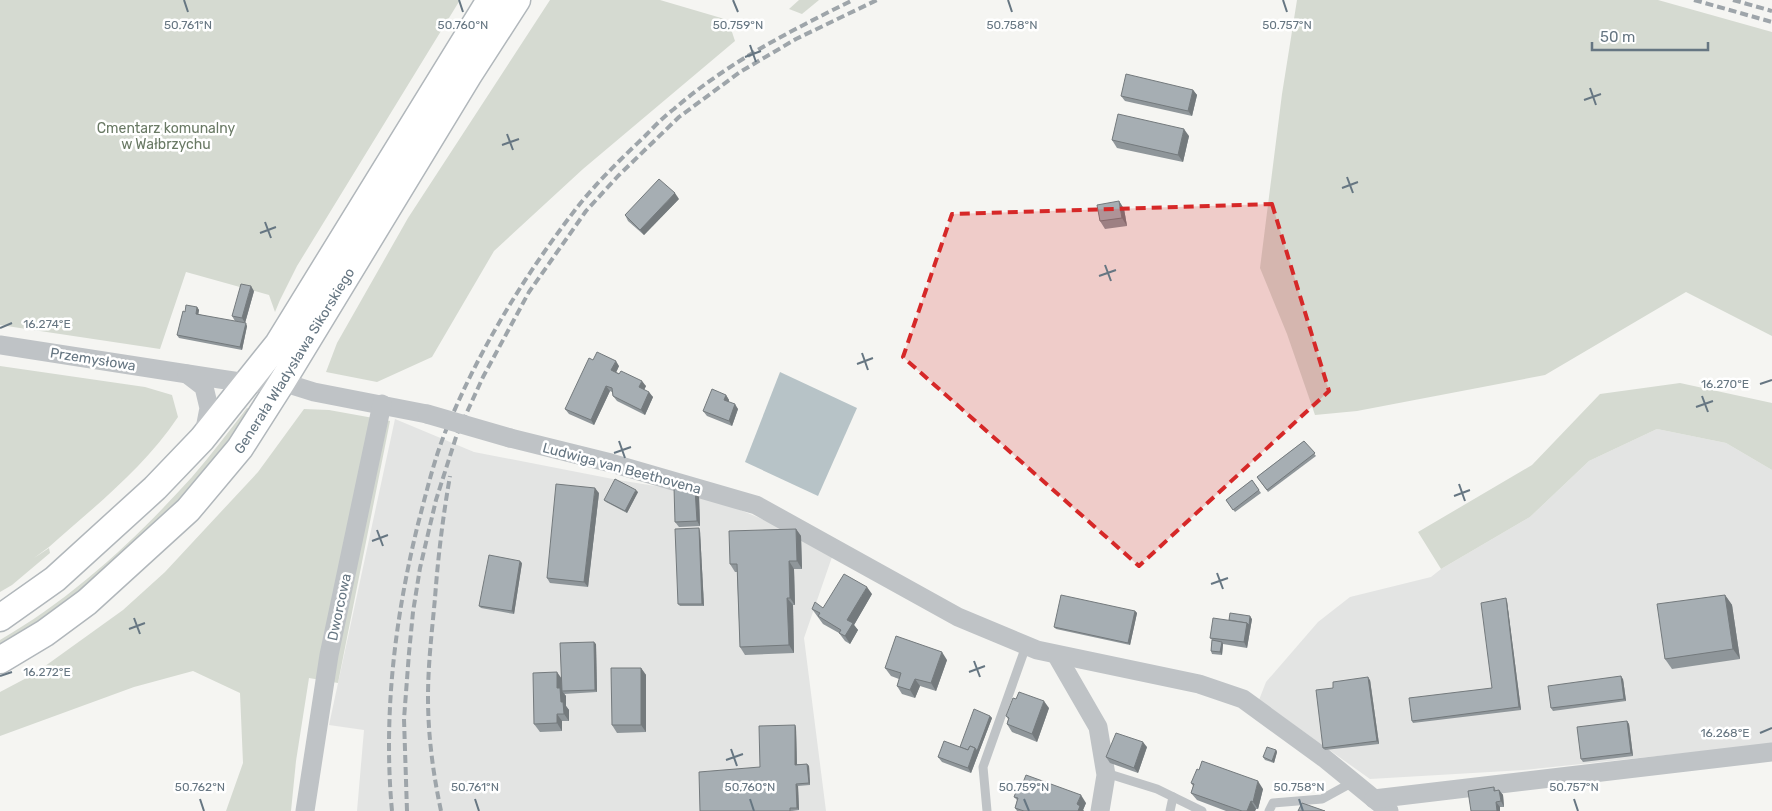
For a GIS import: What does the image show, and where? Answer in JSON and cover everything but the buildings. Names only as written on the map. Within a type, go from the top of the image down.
[{"type":"main road","name":"Generała Władysława Sikorskiego","points":[[0,618],[55,579],[155,488],[202,439],[247,383],[283,337],[490,0]]},
{"type":"main road","name":"Generała Władysława Sikorskiego","points":[[0,660],[45,633],[87,602],[188,510],[240,448],[468,76],[517,0]]},
{"type":"street","name":"Przemysłowa","points":[[0,345],[247,383]]},
{"type":"street","points":[[186,373],[204,387],[209,408],[202,439]]},
{"type":"street","name":"Ludwiga van Beethovena","points":[[247,383],[282,382],[337,396],[427,414],[756,504],[958,617],[1026,646],[1057,656],[1199,684],[1243,699],[1324,758],[1389,811]]},
{"type":"street","name":"Dworcowa","points":[[304,811],[329,655],[382,404]]},
{"type":"street","points":[[1057,656],[1098,727],[1106,773],[1100,811]]},
{"type":"street","points":[[1374,799],[1772,752]]},
{"type":"lane","points":[[987,811],[983,767],[1026,646]]},
{"type":"lane","points":[[1106,773],[1157,789],[1202,811]]},
{"type":"lane","points":[[1269,811],[1273,803],[1322,799],[1353,782]]},
{"type":"lane","points":[[1170,811],[1173,797]]},
{"type":"highlighted area","points":[[1272,204],[1329,391],[1139,566],[903,357],[952,214]]},
{"type":"shaded area","points":[[780,372],[857,408],[818,496],[745,462]]},
{"type":"shaded area","points":[[395,419],[474,452],[618,480],[699,493],[801,535],[832,557],[804,638],[826,811],[357,811],[364,730],[329,725]]},
{"type":"shaded area","points":[[1657,429],[1726,443],[1772,470],[1772,744],[1524,770],[1370,779],[1259,700],[1266,682],[1318,622],[1350,597],[1431,577],[1441,569],[1530,517],[1589,461]]},
{"type":"green space","name":"Cmentarz komunalny w Wałbrzychu","points":[[0,0],[460,0],[297,266],[275,312],[269,295],[186,272],[160,349],[0,325]]},
{"type":"green space","points":[[550,0],[660,0],[728,20],[735,41],[583,169],[494,251],[432,357],[377,382],[326,372],[337,343],[408,218]]},
{"type":"green space","points":[[799,0],[819,0],[802,14],[789,9]]},
{"type":"green space","points":[[1297,0],[1658,0],[1772,32],[1772,336],[1686,292],[1545,375],[1357,411],[1315,415],[1287,334],[1260,268],[1282,94]]},
{"type":"green space","points":[[0,366],[145,387],[172,395],[178,417],[165,436],[118,486],[34,558],[49,548],[50,553],[12,585],[0,592]]},
{"type":"green space","points":[[1680,383],[1772,403],[1772,470],[1726,443],[1657,429],[1589,461],[1530,517],[1441,569],[1418,532],[1532,465],[1600,394]]},
{"type":"green space","points":[[247,408],[252,413],[198,481],[168,512],[105,572],[45,618],[0,647],[0,640],[53,606],[102,566],[149,523],[192,477]]},
{"type":"green space","points":[[304,409],[329,410],[390,421],[338,683],[309,678],[296,761],[291,811],[226,811],[243,763],[240,693],[193,671],[134,687],[0,736],[0,692],[34,674],[123,610],[165,572],[258,472]]},
{"type":"railway","points":[[392,811],[389,739],[390,703],[397,630],[410,559],[435,460],[444,435],[491,337],[524,282],[579,205],[611,169],[662,119],[694,92],[737,62],[853,0]]},
{"type":"railway","points":[[407,811],[404,719],[413,612],[420,568],[436,500],[457,434],[483,377],[529,292],[586,211],[618,176],[679,117],[740,72],[796,39],[877,0]]},
{"type":"railway","points":[[1694,0],[1772,22]]},
{"type":"railway","points":[[1733,0],[1772,11]]},
{"type":"railway","points":[[441,811],[430,740],[428,685],[439,552],[450,476]]}]
